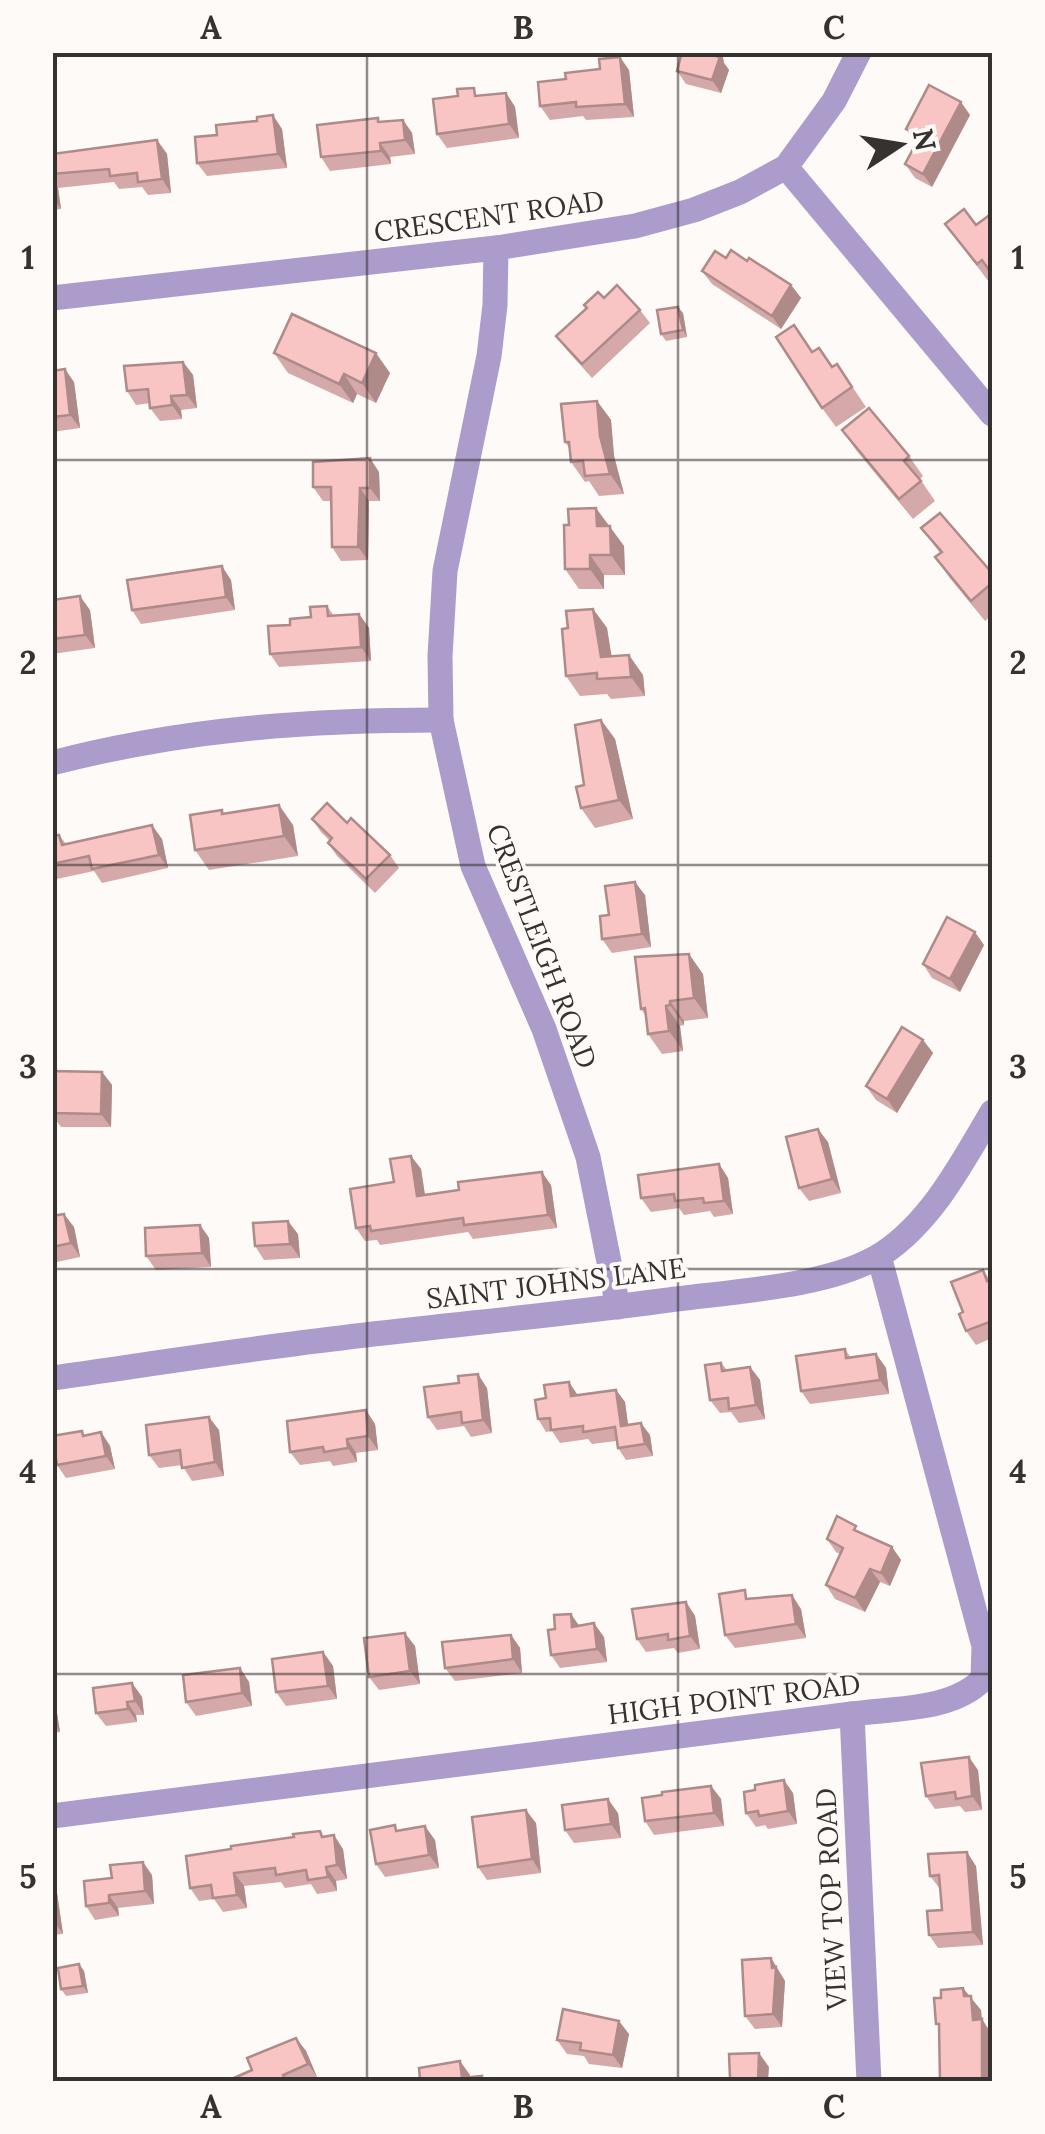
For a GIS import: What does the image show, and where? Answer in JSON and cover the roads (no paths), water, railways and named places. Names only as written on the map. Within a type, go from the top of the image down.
[{"type":"street","name":"CRESCENT ROAD","points":[[52,298],[496,248],[635,226],[679,214],[740,192],[786,167],[834,101],[859,52]]},
{"type":"street","points":[[786,167],[992,414]]},
{"type":"street","name":"CRESTLEIGH ROAD","points":[[496,248],[489,356],[444,571],[440,720],[473,866],[544,1029],[588,1157],[618,1307]]},
{"type":"street","points":[[52,764],[173,738],[262,725],[440,720]]},
{"type":"street","name":"SAINT JOHNS LANE","points":[[52,1378],[285,1344],[618,1307],[840,1272],[879,1256],[900,1240],[938,1199],[992,1112]]},
{"type":"street","name":"HIGH POINT ROAD","points":[[52,1816],[852,1714],[952,1700],[971,1691],[983,1679],[986,1667],[966,1576],[879,1256]]},
{"type":"street","name":"VIEW TOP ROAD","points":[[852,1714],[869,2082]]}]
